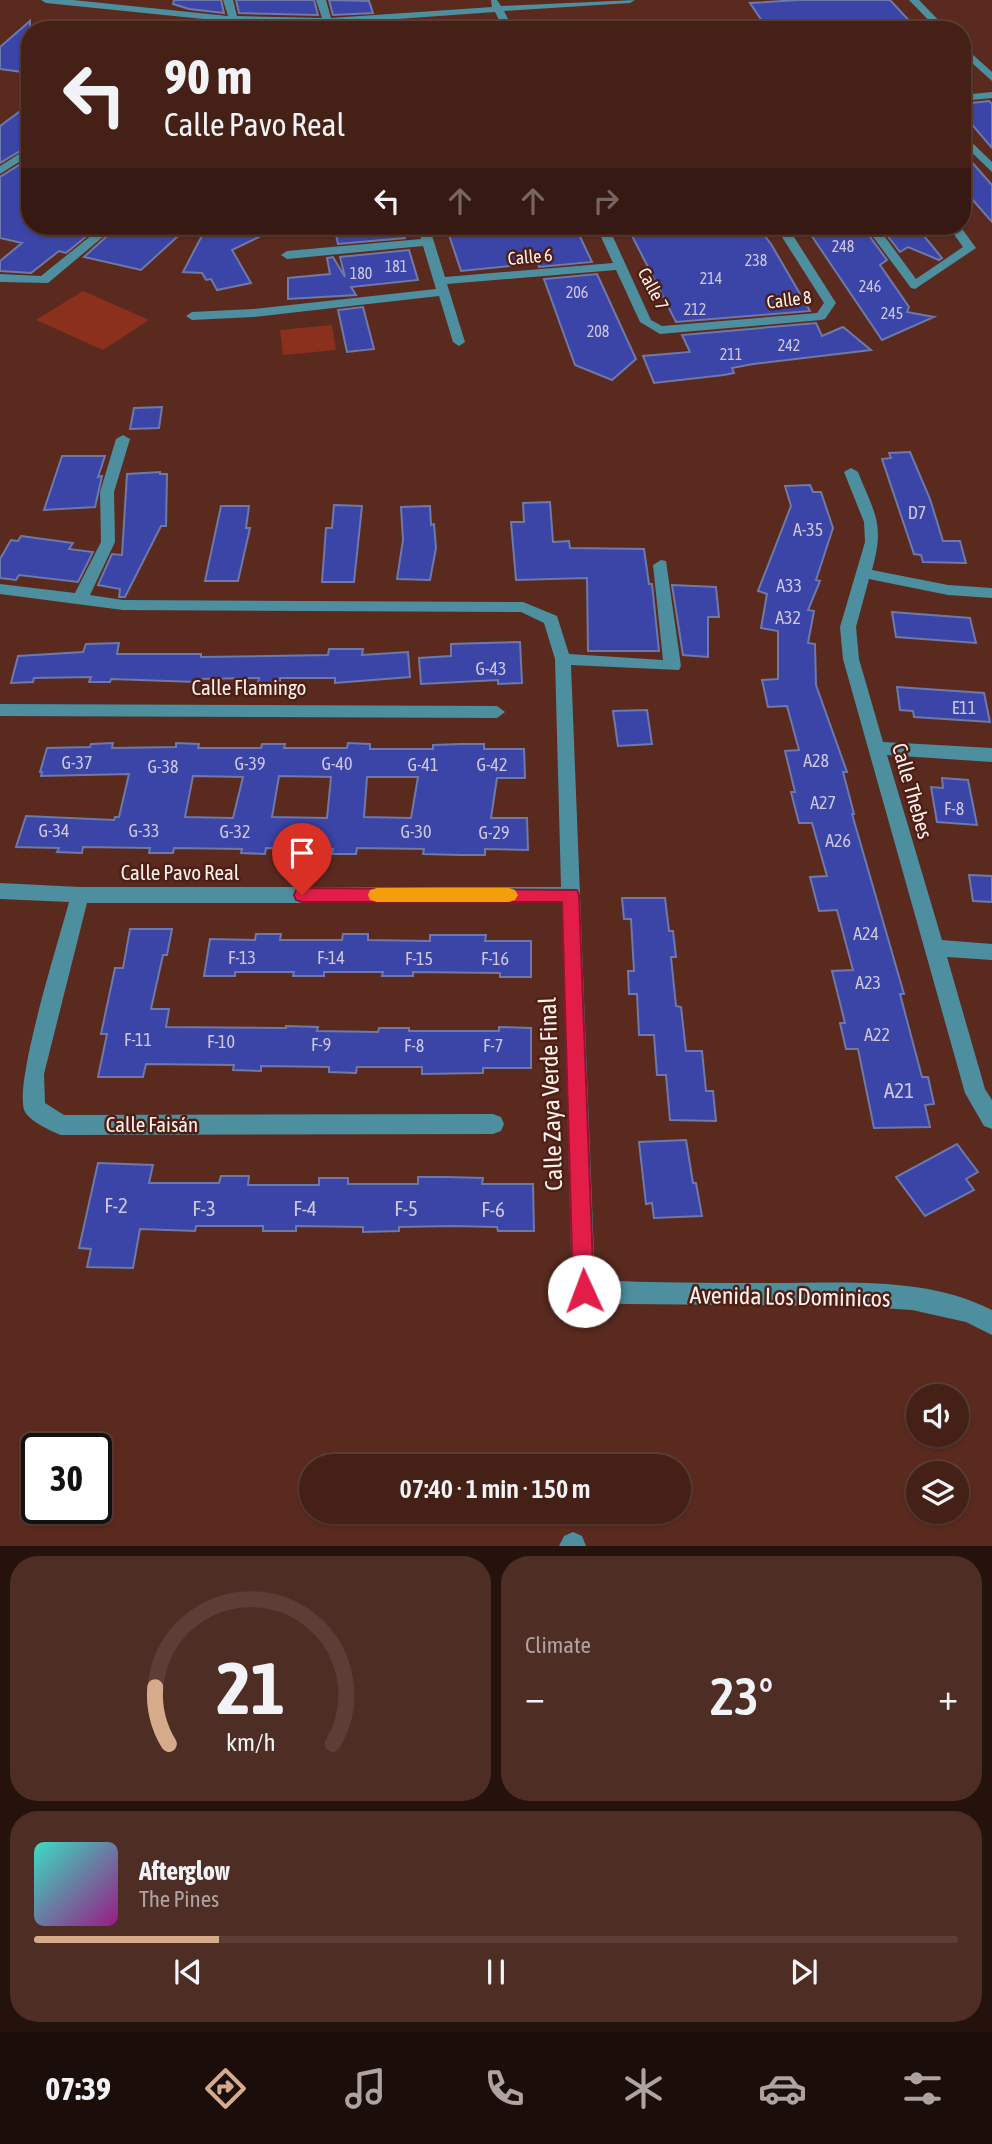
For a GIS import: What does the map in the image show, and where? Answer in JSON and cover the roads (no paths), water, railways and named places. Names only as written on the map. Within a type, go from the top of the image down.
[{"type":"street","points":[[46,0],[233,19],[327,21],[630,0]]},
{"type":"street","points":[[228,0],[233,19]]},
{"type":"street","points":[[321,0],[327,21]]},
{"type":"street","points":[[493,0],[504,21]]},
{"type":"street","points":[[914,0],[935,21]]},
{"type":"street","points":[[971,57],[992,78]]},
{"type":"street","points":[[971,97],[992,95]]},
{"type":"street","points":[[971,148],[992,169]]},
{"type":"street","points":[[0,171],[21,156]]},
{"type":"street","points":[[0,278],[44,280],[99,235]]},
{"type":"street","points":[[425,235],[459,342]]},
{"type":"street","name":"Calle 7","points":[[606,235],[646,322],[660,330],[698,327]]},
{"type":"street","name":"Calle 8","points":[[698,327],[821,316],[830,303],[787,235]]},
{"type":"street","points":[[878,235],[915,285],[970,248],[961,235]]},
{"type":"street","points":[[287,255],[427,242]]},
{"type":"street","name":"Calle 6","points":[[192,316],[253,313],[442,286],[621,266]]},
{"type":"street","points":[[81,598],[108,542],[107,492],[123,439]]},
{"type":"street","name":"Calle Thebes","points":[[851,472],[871,522],[872,542],[848,627],[851,659],[976,1093],[992,1119]]},
{"type":"street","points":[[563,659],[673,666],[661,565]]},
{"type":"street","points":[[863,573],[947,590],[992,593]]},
{"type":"street","name":"Calle Zaya Verde Final","points":[[0,589],[123,605],[523,607],[551,620],[563,659],[584,1291]]},
{"type":"street","name":"Calle Flamingo","points":[[0,710],[497,712]]},
{"type":"street","points":[[876,748],[992,755]]},
{"type":"street","name":"Calle Pavo Real","points":[[0,891],[80,895],[570,895]]},
{"type":"street","name":"Calle Faisán","points":[[80,895],[34,1074],[34,1108],[61,1125],[493,1125]]},
{"type":"street","points":[[934,948],[992,952]]},
{"type":"street","name":"Avenida Los Dominicos","points":[[584,1291],[877,1296],[939,1304],[982,1316],[992,1322]]}]
